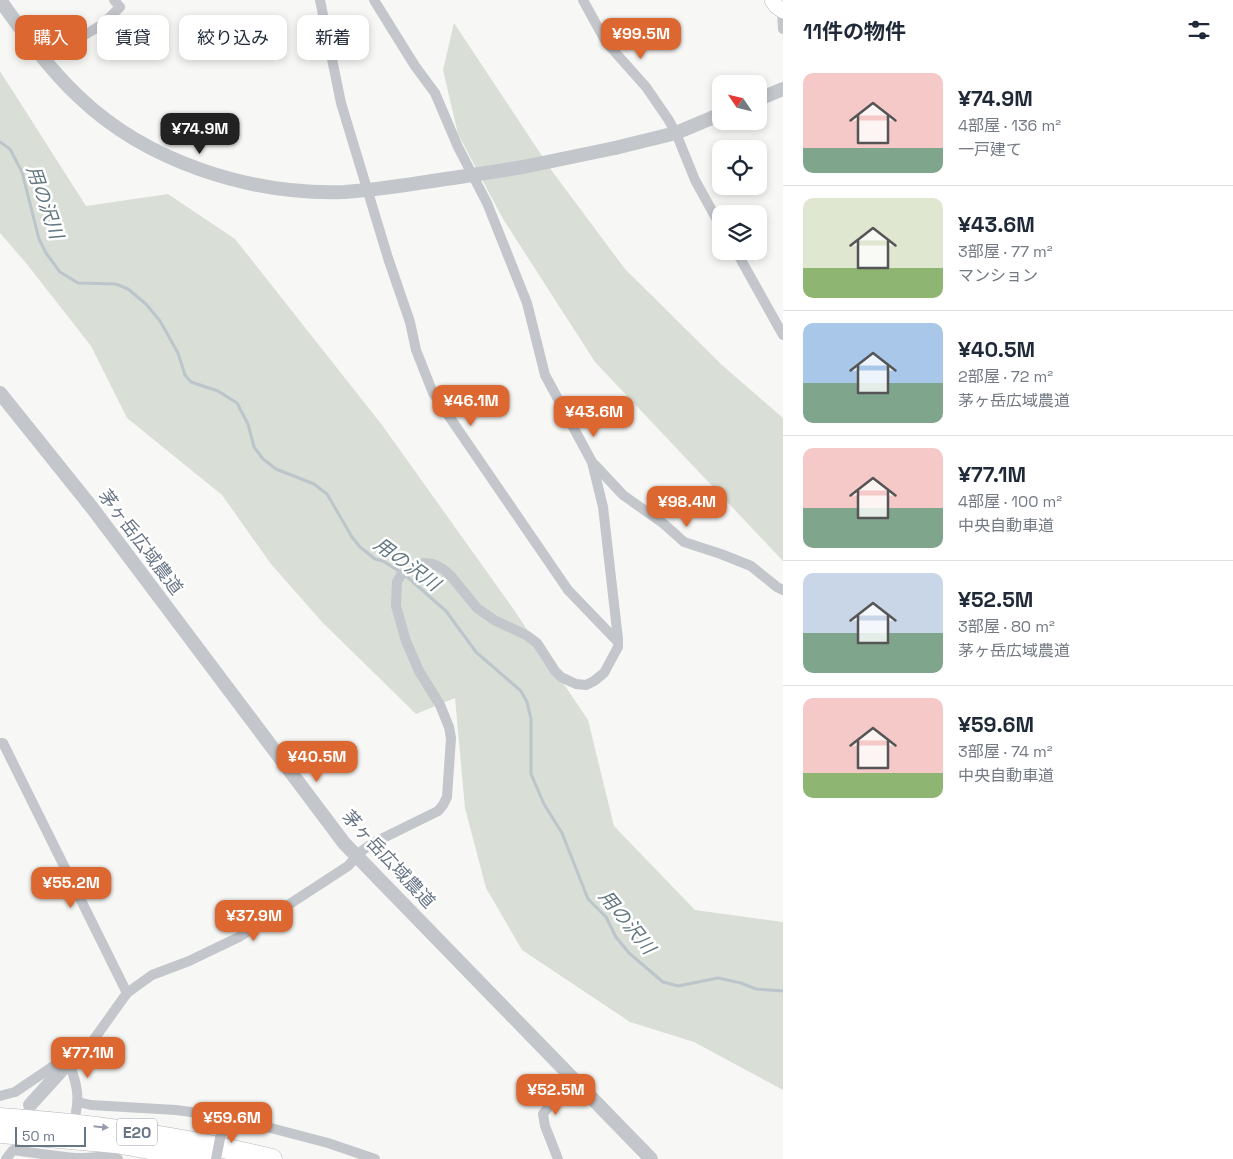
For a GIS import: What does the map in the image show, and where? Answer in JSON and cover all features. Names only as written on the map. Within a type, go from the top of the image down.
[{"type":"highway","name":"E20","points":[[0,1118],[118,1129],[182,1139],[272,1159]]},
{"type":"highway","name":"E20","points":[[0,1133],[116,1142],[205,1159]]},
{"type":"main road","points":[[772,0],[783,11]]},
{"type":"street","points":[[0,0],[15,20]]},
{"type":"street","points":[[87,33],[103,24],[120,6],[114,0]]},
{"type":"street","points":[[320,0],[341,103],[388,258],[410,322],[416,350],[433,394],[568,590],[618,642]]},
{"type":"street","points":[[30,1105],[69,1062],[92,1042],[127,993],[152,975],[190,961],[239,937],[320,886],[348,866],[373,843],[438,811],[443,805],[447,797],[451,738],[449,726],[440,705],[422,677],[406,641],[396,606],[398,582],[401,575],[409,568],[433,564],[443,569],[477,608],[486,615],[526,635],[537,643],[555,671],[568,681],[586,685],[594,681],[604,673],[618,647],[603,506],[592,462],[545,375],[527,304],[487,203],[458,147],[435,93],[415,66],[374,0]]},
{"type":"street","points":[[583,0],[606,42],[646,86],[676,133],[695,180],[712,211]]},
{"type":"street","points":[[783,11],[783,29]]},
{"type":"street","points":[[45,60],[79,98],[102,116],[156,151],[194,168],[224,177],[286,190],[329,192],[368,190],[523,167],[676,133],[712,118]]},
{"type":"street","points":[[741,260],[783,335]]},
{"type":"street","name":"茅ヶ岳広域農道","points":[[0,393],[93,509],[324,816],[357,857],[651,1159]]},
{"type":"street","points":[[592,462],[623,495],[664,524],[684,542],[751,566],[783,590]]},
{"type":"street","points":[[1,741],[127,993]]},
{"type":"street","points":[[0,1096],[15,1092],[58,1063],[69,1062]]},
{"type":"street","points":[[69,1062],[75,1080],[77,1107],[91,1105],[176,1110],[328,1143],[376,1159]]},
{"type":"street","points":[[558,1159],[544,1126],[543,1114],[572,1077]]},
{"type":"street","points":[[216,1159],[224,1120]]},
{"type":"street","points":[[6,1159],[13,1150],[67,1155],[76,1158],[112,1157],[118,1159]]},
{"type":"shaded area","points":[[454,23],[552,171],[625,269],[722,365],[783,418],[783,561],[595,362],[503,219],[458,134],[443,70]]},
{"type":"shaded area","points":[[0,71],[86,206],[168,194],[235,239],[382,425],[512,607],[588,720],[614,826],[695,910],[783,922],[783,1090],[694,1042],[630,1022],[522,950],[486,888],[465,808],[455,698],[416,714],[322,622],[271,564],[222,495],[127,418],[91,346],[0,233]]},
{"type":"waterway","name":"用の沢川","points":[[0,142],[10,149],[22,172],[39,239],[46,253],[60,272],[78,283],[116,284],[128,289],[146,304],[160,321],[178,353],[185,375],[191,382],[218,391],[237,403],[248,424],[254,447],[263,459],[276,469],[314,484],[327,494],[352,537],[360,547],[375,559],[383,561],[405,575],[446,611],[476,652],[521,691],[527,702],[531,719],[531,774],[544,804],[562,833],[588,899],[606,917],[616,937],[629,953],[663,982],[678,986],[718,978],[741,983],[756,989],[783,991]]}]
